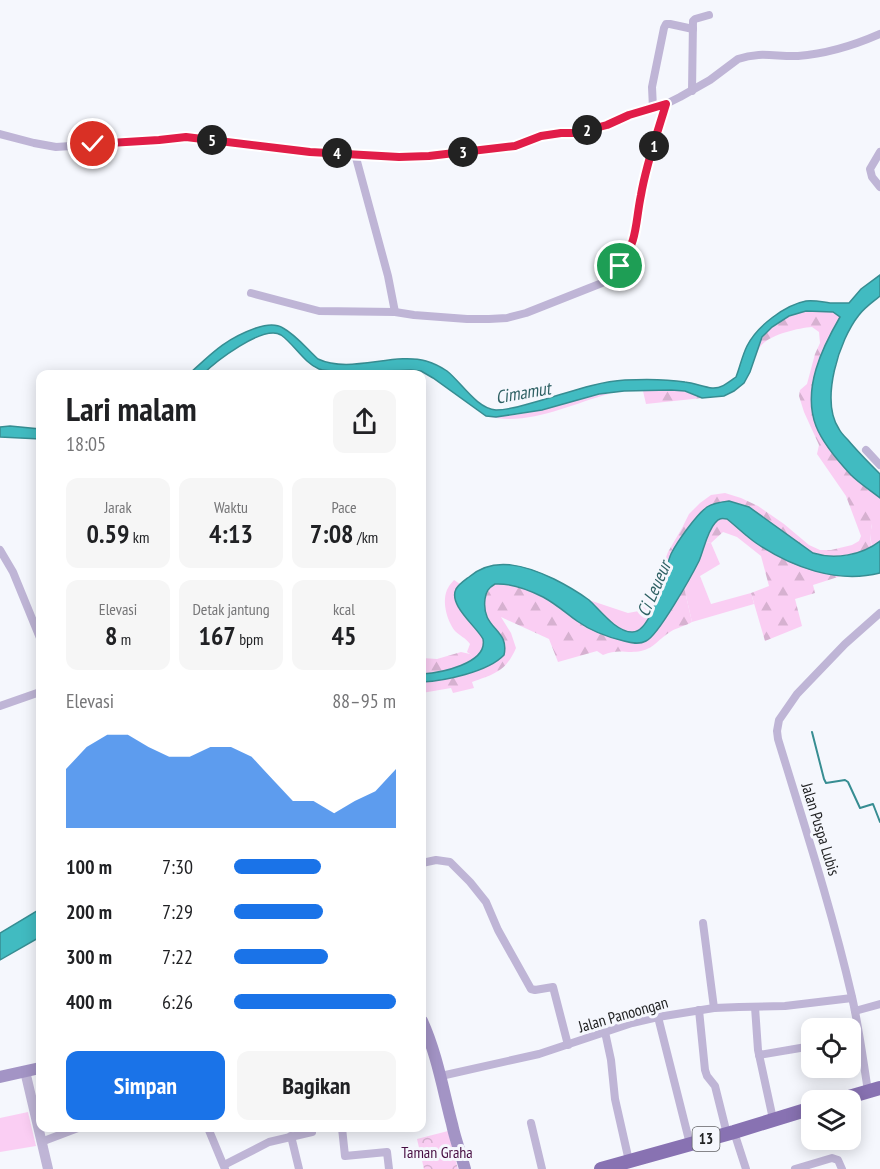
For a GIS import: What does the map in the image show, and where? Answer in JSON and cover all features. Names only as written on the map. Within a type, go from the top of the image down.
[{"type":"highway","name":"13","points":[[601,1169],[801,1111]]},
{"type":"main road","points":[[426,1030],[441,1076],[465,1169]]},
{"type":"main road","points":[[0,1077],[36,1069]]},
{"type":"street","points":[[692,91],[694,20],[709,15]]},
{"type":"street","points":[[653,108],[652,87],[666,24],[693,29]]},
{"type":"street","points":[[0,134],[56,147],[181,137],[305,151],[413,157],[510,147],[541,136],[576,133],[607,125],[629,115],[666,104],[692,91],[738,59],[756,54],[799,56],[826,51],[880,34]]},
{"type":"street","points":[[251,293],[319,311],[395,312],[467,319],[507,318],[602,284],[620,266],[632,245],[641,195],[666,104]]},
{"type":"street","points":[[880,152],[870,169],[872,177],[880,187]]},
{"type":"street","points":[[355,154],[388,276],[395,312]]},
{"type":"street","points":[[866,450],[880,465]]},
{"type":"street","points":[[0,550],[13,573],[36,629]]},
{"type":"street","name":"Jalan Puspa Lubis","points":[[855,1018],[831,917],[777,731],[782,715],[816,673],[880,613]]},
{"type":"street","points":[[0,706],[36,693]]},
{"type":"street","points":[[426,862],[436,860],[450,862],[486,902],[498,930],[531,989],[553,987],[568,1045]]},
{"type":"street","points":[[703,923],[714,1008]]},
{"type":"street","name":"Jalan Panoongan","points":[[441,1076],[539,1054],[632,1023],[658,1017],[714,1008],[792,1006],[852,998]]},
{"type":"street","points":[[855,1011],[880,1004]]},
{"type":"street","points":[[755,1007],[759,1055],[773,1119]]},
{"type":"street","points":[[699,1010],[705,1070],[715,1086],[730,1133],[746,1169]]},
{"type":"street","points":[[658,1017],[690,1144]]},
{"type":"street","points":[[605,1032],[611,1060],[615,1099],[629,1161]]},
{"type":"street","points":[[759,1055],[801,1048]]},
{"type":"street","name":"Jalan Puspa Lubis","points":[[861,1055],[874,1090]]},
{"type":"street","points":[[25,1071],[36,1117]]},
{"type":"street","points":[[531,1123],[542,1169]]},
{"type":"street","points":[[40,1132],[48,1169]]},
{"type":"street","points":[[42,1142],[68,1132]]},
{"type":"street","points":[[210,1132],[225,1167],[263,1144],[312,1132]]},
{"type":"street","points":[[342,1132],[345,1156],[387,1152],[389,1169]]},
{"type":"street","points":[[291,1136],[299,1169]]},
{"type":"street","points":[[795,1169],[832,1158],[838,1160],[842,1169]]},
{"type":"green space","points":[[806,311],[833,312],[840,317],[817,364],[852,476],[864,485],[871,498],[872,548],[840,556],[814,553],[784,534],[749,507],[738,503],[672,553],[650,617],[639,611],[658,578],[668,552],[689,514],[711,495],[725,493],[758,506],[809,545],[820,550],[831,550],[859,541],[861,536],[846,496],[817,454],[819,445],[799,396],[800,390],[807,384],[820,343],[819,332],[812,327],[776,336],[759,348],[756,357],[761,338],[770,328],[787,317]]},
{"type":"green space","points":[[643,391],[685,391],[702,398],[646,404]]},
{"type":"green space","points":[[599,394],[609,394],[533,417],[502,419],[486,416],[515,415]]},
{"type":"green space","points":[[865,486],[880,498],[880,541],[872,548],[870,533],[872,526]]},
{"type":"green space","points":[[722,518],[727,519],[766,549],[793,563],[808,569],[841,576],[813,585],[815,593],[795,599],[802,626],[765,641],[751,593],[769,586],[761,556],[737,537],[723,532],[711,543],[706,542],[714,525]]},
{"type":"green space","points":[[706,542],[711,543],[720,564],[700,576],[711,604],[751,593],[754,604],[692,622],[684,587],[698,563]]},
{"type":"green space","points":[[454,580],[460,584],[456,593],[459,609],[477,629],[484,643],[474,659],[467,652],[470,644],[455,631],[446,610],[446,593]]},
{"type":"green space","points":[[495,584],[531,591],[600,631],[636,643],[677,601],[684,587],[692,622],[670,632],[645,650],[603,655],[597,651],[558,662],[549,639],[501,617],[511,633],[516,648],[504,667],[472,682],[474,688],[453,693],[451,688],[426,692],[426,681],[476,671],[499,633],[489,623],[483,606],[491,587]]},
{"type":"green space","points":[[589,600],[628,613],[639,611],[650,617],[638,632],[631,632],[611,622]]},
{"type":"green space","points":[[461,652],[470,654],[474,659],[449,670],[426,673],[426,658],[437,659]]},
{"type":"green space","points":[[28,1112],[36,1146],[0,1152],[0,1118]]},
{"type":"green space","name":"Taman Graha","points":[[448,1131],[458,1169],[424,1169],[417,1139]]},
{"type":"water","points":[[880,275],[880,296],[859,315],[839,354],[834,370],[831,402],[834,417],[841,432],[880,474],[880,498],[854,478],[831,452],[819,433],[812,412],[811,398],[816,369],[840,317],[833,312],[806,311],[789,316],[772,327],[762,337],[744,383],[724,396],[702,398],[685,391],[671,390],[624,391],[599,394],[542,410],[496,417],[486,416],[426,374],[426,370],[323,370],[309,362],[281,335],[273,333],[239,346],[208,370],[193,370],[219,347],[236,337],[256,328],[273,325],[280,326],[292,334],[318,359],[331,363],[358,364],[400,359],[426,361],[447,371],[482,405],[496,410],[516,407],[613,381],[670,380],[715,388],[725,385],[736,377],[745,350],[752,338],[772,318],[789,307],[806,301],[849,303],[861,289]]},
{"type":"water","points":[[0,427],[36,429],[36,439],[0,437]]},
{"type":"water","points":[[729,501],[749,507],[813,553],[821,555],[839,556],[857,553],[880,541],[880,573],[864,576],[831,575],[799,566],[756,543],[727,519],[721,519],[710,531],[699,561],[674,604],[646,641],[632,643],[605,636],[582,625],[538,594],[514,586],[495,584],[487,592],[485,609],[487,617],[503,639],[504,655],[477,671],[453,678],[426,682],[426,674],[461,666],[478,655],[483,648],[483,639],[459,608],[455,595],[456,589],[466,579],[489,566],[511,565],[544,574],[581,594],[614,625],[626,631],[639,630],[652,612],[671,554],[698,516],[714,504]]},
{"type":"water","points":[[36,911],[36,939],[0,960],[0,933]]},
{"type":"waterway","points":[[812,732],[826,783],[845,780],[848,782],[860,808],[873,804],[880,822]]},
{"type":"route","points":[[93,144],[186,137],[310,152],[399,157],[429,156],[515,146],[541,136],[576,133],[607,125],[629,115],[666,104],[641,195],[635,235],[620,266]]},
{"type":"water label","name":"Cimamut","points":[[523,393]]},
{"type":"water label","name":"Ci Leueur","points":[[654,589]]}]
